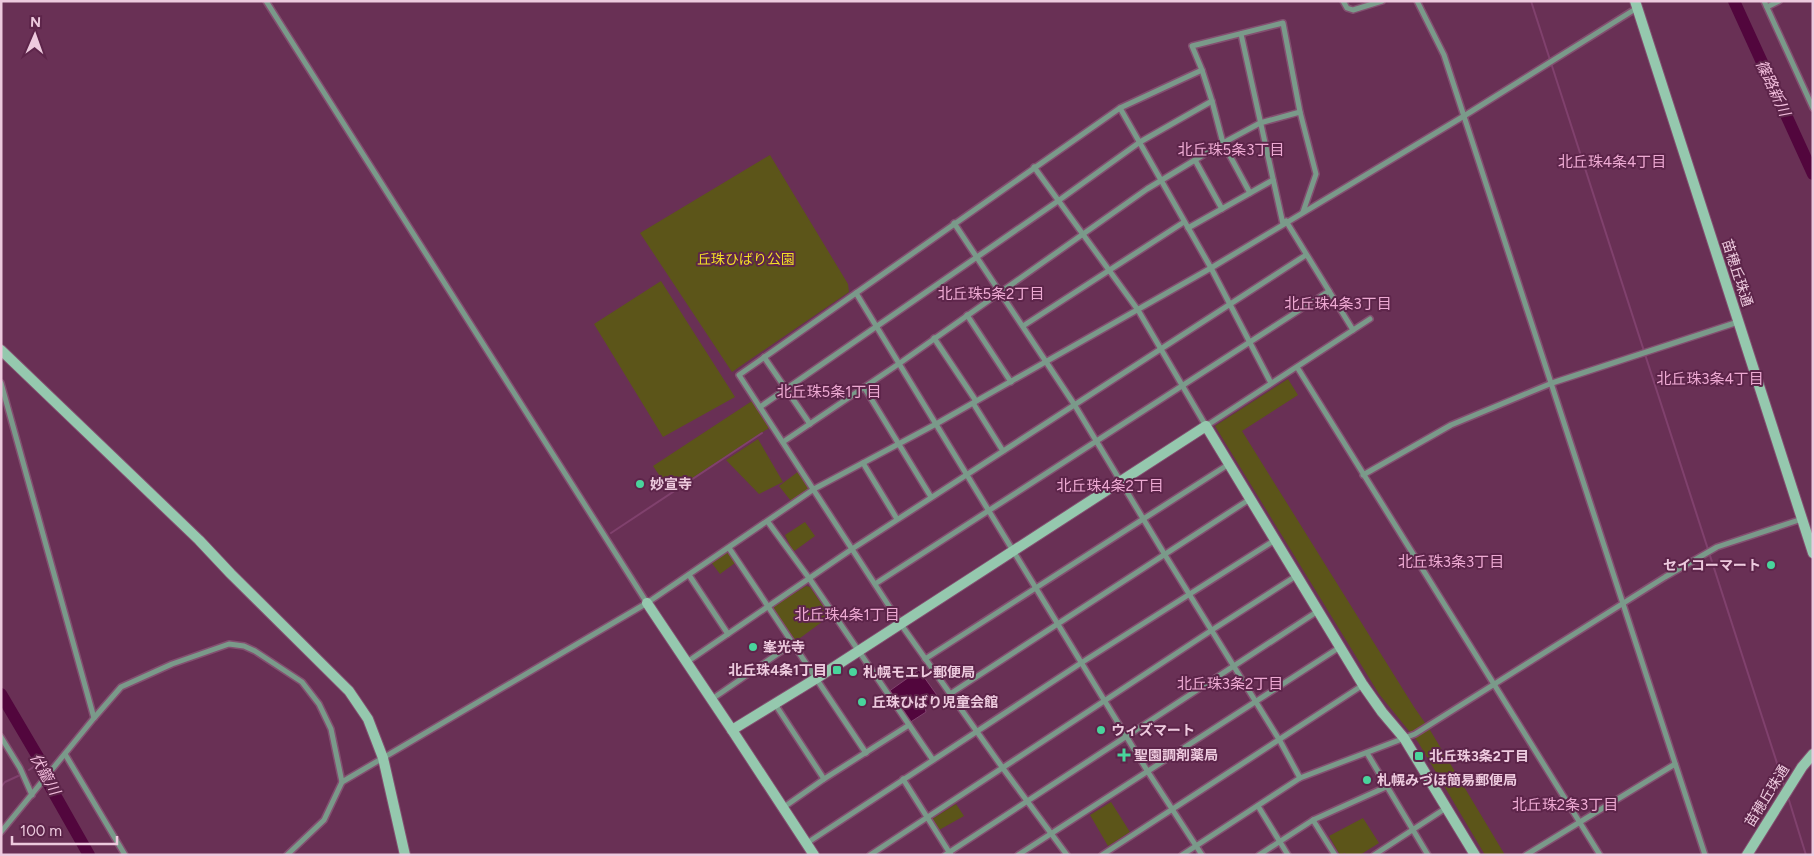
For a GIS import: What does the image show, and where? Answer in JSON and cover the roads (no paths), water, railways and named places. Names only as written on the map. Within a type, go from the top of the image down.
[{"type":"street","points":[[266,1],[647,603],[808,843],[814,855]]},
{"type":"street","points":[[1343,1],[1347,8],[1353,10],[1382,1]]},
{"type":"street","points":[[1417,1],[1444,55],[1704,855]]},
{"type":"street","points":[[1779,1],[1765,4],[1810,95],[1813,108]]},
{"type":"street","points":[[287,855],[324,820],[342,782],[647,603],[814,489],[936,424],[1210,268],[1464,116],[1560,56],[1636,5]]},
{"type":"street","name":"苗穂丘珠通","points":[[1636,5],[1813,553]]},
{"type":"street","points":[[1250,193],[1223,143],[1212,101],[1192,46],[1283,23],[1300,112],[1316,174],[1303,213]]},
{"type":"street","points":[[1241,34],[1273,180],[1285,222],[1353,330]]},
{"type":"street","points":[[1067,855],[976,732],[900,623],[740,375],[1120,108],[1202,70]]},
{"type":"street","points":[[760,407],[1140,142],[1212,101]]},
{"type":"street","points":[[1120,108],[1230,304],[1271,383]]},
{"type":"street","points":[[783,442],[900,363],[1161,180],[1260,123],[1300,112]]},
{"type":"street","points":[[1195,160],[1222,209]]},
{"type":"street","points":[[1034,167],[1138,310],[1228,464],[1363,686],[1404,738],[1476,855]]},
{"type":"street","points":[[1188,228],[1273,180]]},
{"type":"street","points":[[1022,326],[1184,222]]},
{"type":"street","points":[[954,223],[1074,404],[1256,701],[1300,778]]},
{"type":"street","points":[[687,662],[852,548],[1306,255]]},
{"type":"street","points":[[875,584],[1329,291]]},
{"type":"street","points":[[856,293],[1126,738],[1202,855]]},
{"type":"street","points":[[967,315],[1011,382]]},
{"type":"street","points":[[732,730],[817,678],[1370,319]]},
{"type":"street","points":[[1364,475],[1451,425],[1552,383],[1738,322]]},
{"type":"street","points":[[934,338],[975,402],[1003,451]]},
{"type":"street","points":[[1,350],[199,540],[349,691],[368,719],[384,758],[405,855]]},
{"type":"street","points":[[764,357],[810,424]]},
{"type":"street","points":[[1297,367],[1600,855]]},
{"type":"street","points":[[1,383],[94,718]]},
{"type":"street","points":[[864,387],[931,497]]},
{"type":"street","points":[[864,463],[897,519]]},
{"type":"street","points":[[925,659],[1228,464]]},
{"type":"street","points":[[950,694],[1250,499]]},
{"type":"street","points":[[1182,855],[1300,778],[1404,738],[1427,726],[1703,555],[1718,547],[1802,520]]},
{"type":"street","points":[[768,522],[809,578],[933,760]]},
{"type":"street","points":[[808,843],[1081,663],[1275,539]]},
{"type":"street","points":[[729,548],[866,753]]},
{"type":"street","points":[[689,574],[728,634]]},
{"type":"street","points":[[870,855],[1297,576]]},
{"type":"street","points":[[903,779],[948,854],[1318,611]]},
{"type":"street","points":[[1,832],[121,687],[172,664],[229,644],[255,650],[302,682],[319,704],[332,730],[342,782]]},
{"type":"street","points":[[712,699],[792,644]]},
{"type":"street","points":[[1018,855],[1340,647]]},
{"type":"street","points":[[1102,855],[1363,686]]},
{"type":"street","points":[[774,703],[824,779]]},
{"type":"street","points":[[784,807],[824,779],[909,726]]},
{"type":"street","points":[[1,737],[20,768],[32,795]]},
{"type":"street","points":[[1367,753],[1428,855]]},
{"type":"street","points":[[65,754],[125,855]]},
{"type":"street","name":"苗穂丘珠通","points":[[1747,855],[1813,754]]},
{"type":"street","points":[[1526,855],[1675,764]]},
{"type":"street","points":[[1259,855],[1313,820],[1386,787]]},
{"type":"street","points":[[1258,806],[1288,855]]},
{"type":"street","points":[[1374,855],[1446,808]]},
{"type":"street","points":[[1313,820],[1335,855]]},
{"type":"waterway","points":[[1531,1],[1785,788]]},
{"type":"waterway","name":"篠路新川","points":[[1734,1],[1813,174]]},
{"type":"waterway","points":[[611,533],[762,433]]},
{"type":"waterway","name":"伏籠川","points":[[1,694],[41,762],[42,772],[89,855]]},
{"type":"waterway","points":[[29,770],[41,762]]},
{"type":"waterway","points":[[1,787],[5,782],[18,776]]},
{"type":"waterway","points":[[1788,797],[1806,855]]},
{"type":"place","name":"妙宣寺","points":[[640,484]]},
{"type":"place","name":"セイコーマート","points":[[1771,565]]},
{"type":"place","name":"峯光寺","points":[[753,647]]},
{"type":"place","name":"北丘珠4条1丁目","points":[[837,670]]},
{"type":"place","name":"札幌モエレ郵便局","points":[[853,672]]},
{"type":"place","name":"丘珠ひばり児童会館","points":[[862,702]]},
{"type":"place","name":"ウィズマート","points":[[1101,730]]},
{"type":"place","name":"聖園調剤薬局","points":[[1124,755]]},
{"type":"place","name":"北丘珠3条2丁目","points":[[1419,756]]},
{"type":"place","name":"札幌みづほ簡易郵便局","points":[[1367,780]]},
{"type":"district","name":"北丘珠5条3丁目","points":[[1231,150]]},
{"type":"district","name":"北丘珠4条4丁目","points":[[1612,162]]},
{"type":"district","name":"北丘珠5条2丁目","points":[[991,294]]},
{"type":"district","name":"北丘珠4条3丁目","points":[[1338,304]]},
{"type":"district","name":"北丘珠3条4丁目","points":[[1710,379]]},
{"type":"district","name":"北丘珠5条1丁目","points":[[829,392]]},
{"type":"district","name":"北丘珠4条2丁目","points":[[1110,486]]},
{"type":"district","name":"北丘珠3条3丁目","points":[[1451,562]]},
{"type":"district","name":"北丘珠4条1丁目","points":[[847,615]]},
{"type":"district","name":"北丘珠3条2丁目","points":[[1230,684]]},
{"type":"district","name":"北丘珠2条3丁目","points":[[1565,805]]},
{"type":"park label","name":"丘珠ひばり公園","points":[[746,259]]}]
